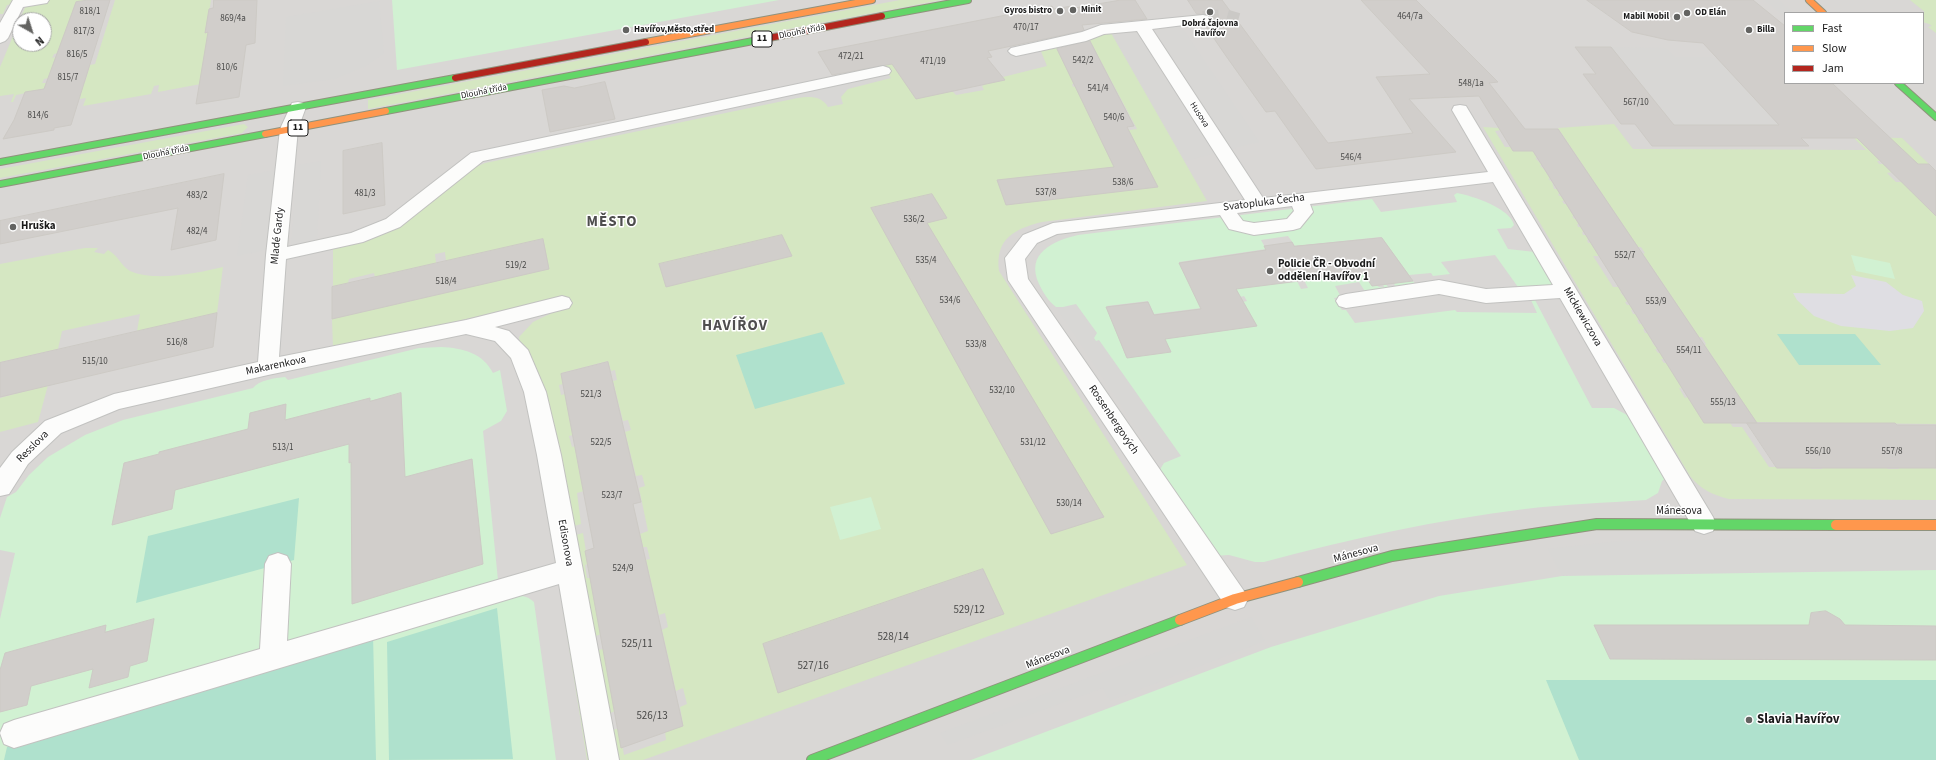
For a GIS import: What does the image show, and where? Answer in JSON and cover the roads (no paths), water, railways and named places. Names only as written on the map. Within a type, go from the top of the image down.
[{"type":"main road","name":"Dlouhá třída","points":[[0,162],[872,0]]},
{"type":"main road","name":"Dlouhá třída","points":[[0,184],[968,0]]},
{"type":"main road","points":[[1809,0],[1822,12]]},
{"type":"main road","points":[[1899,84],[1936,117]]},
{"type":"main road","name":"Mánesova","points":[[812,760],[1235,599],[1392,556],[1597,524],[1936,525]]},
{"type":"street","points":[[2,30],[18,4],[42,0]]},
{"type":"street","points":[[1016,51],[1086,36],[1101,30],[1203,19]]},
{"type":"street","name":"Husova","points":[[1142,26],[1257,204]]},
{"type":"street","points":[[276,254],[356,238],[393,223],[477,157],[883,71]]},
{"type":"street","name":"Mladé Gardy","points":[[268,367],[276,254],[289,129],[298,107]]},
{"type":"street","name":"Mickiewiczova","points":[[1460,110],[1704,524]]},
{"type":"street","name":"Svatopluka Čecha","points":[[1030,239],[1053,229],[1500,176]]},
{"type":"street","points":[[1225,208],[1236,225],[1254,229],[1293,224],[1304,212],[1298,199]]},
{"type":"street","name":"Rossenbergových","points":[[1030,239],[1015,258],[1018,280],[1235,599]]},
{"type":"street","points":[[1346,301],[1439,288],[1486,296],[1567,291]]},
{"type":"street","points":[[466,327],[562,303]]},
{"type":"street","name":"Makarenkova","points":[[53,427],[114,402],[268,367],[466,327],[502,336]]},
{"type":"street","name":"Edisonova","points":[[502,336],[520,355],[535,392],[570,570],[604,760]]},
{"type":"street","name":"Resslova","points":[[0,487],[20,458],[53,427]]},
{"type":"street","points":[[273,657],[278,564]]},
{"type":"street","points":[[14,734],[570,570]]},
{"type":"tunnel","points":[[1203,19],[1224,17],[1238,21]]},
{"type":"place","name":"Minit","points":[[1073,10]]},
{"type":"place","name":"Gyros bistro","points":[[1060,11]]},
{"type":"place","name":"Dobrá čajovna Havířov","points":[[1210,12]]},
{"type":"place","name":"OD Elán","points":[[1687,13]]},
{"type":"place","name":"Mabil Mobil","points":[[1677,17]]},
{"type":"place","name":"Havířov,Město,střed","points":[[626,30]]},
{"type":"place","name":"Billa","points":[[1749,30]]},
{"type":"place","name":"Hruška","points":[[13,227]]},
{"type":"place","name":"Policie ČR - Obvodní oddělení Havířov 1","points":[[1270,271]]},
{"type":"place","name":"Slavia Havířov","points":[[1749,720]]},
{"type":"district","name":"MĚSTO","points":[[612,223]]},
{"type":"district","name":"HAVÍŘOV","points":[[735,327]]}]
